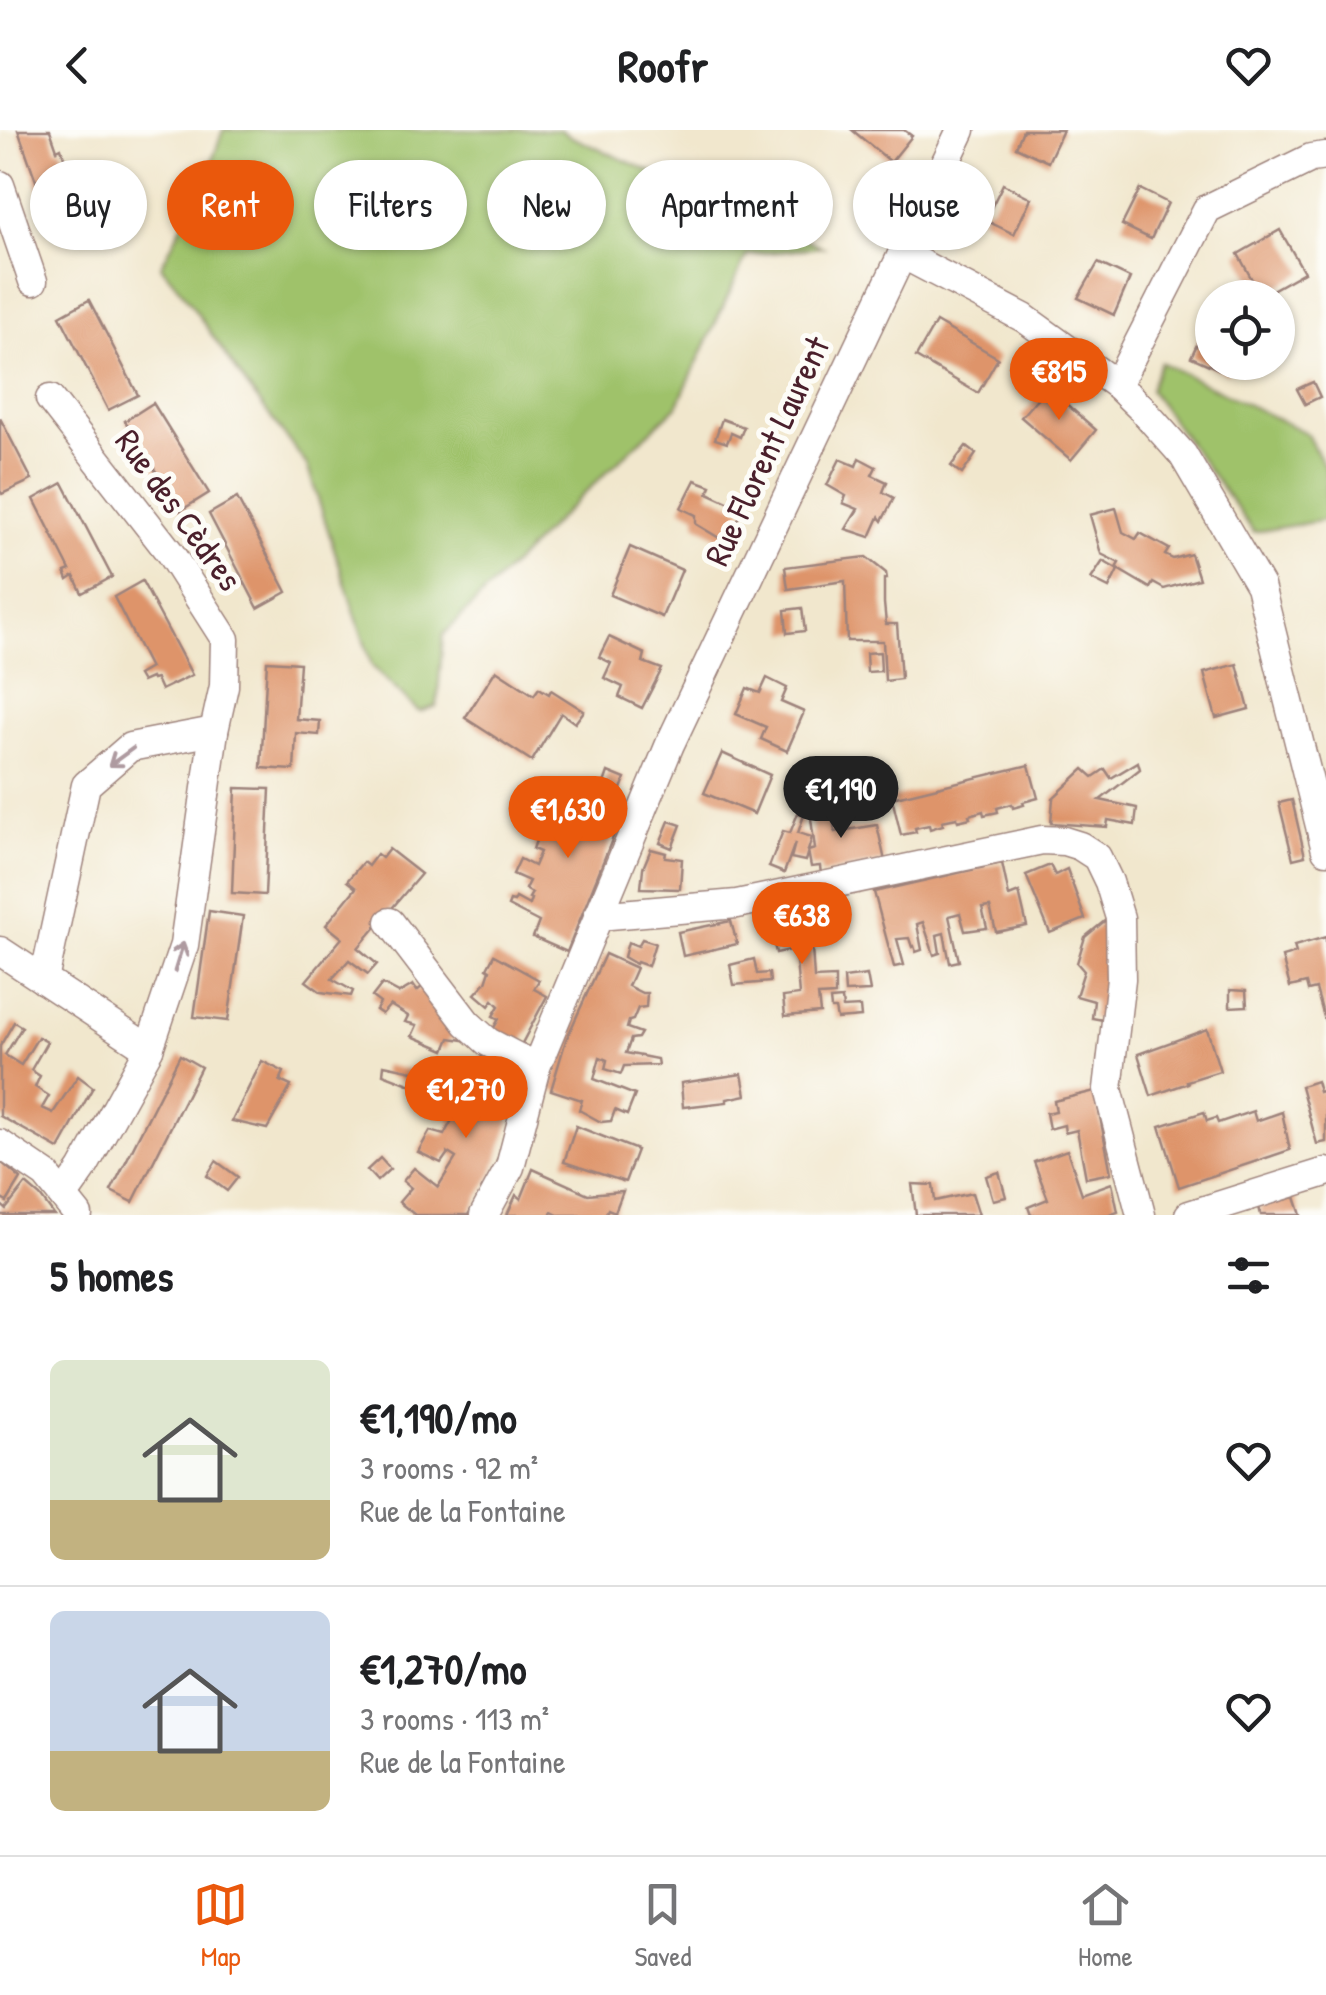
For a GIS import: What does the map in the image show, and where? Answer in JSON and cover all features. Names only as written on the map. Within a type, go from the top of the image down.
[{"type":"street","name":"Rue Florent Laurent","points":[[484,1215],[510,1168],[536,1067],[670,744],[960,130]]},
{"type":"street","points":[[1117,385],[1207,209],[1311,158],[1326,156]]},
{"type":"street","points":[[0,185],[34,282]]},
{"type":"street","points":[[902,254],[1024,318],[1117,385],[1183,456],[1260,586],[1326,850]]},
{"type":"street","name":"Rue des Cèdres","points":[[50,399],[170,553],[224,639],[224,686],[214,731],[184,945],[148,1049],[70,1188],[70,1204]]},
{"type":"street","points":[[44,980],[86,785],[130,748],[214,731]]},
{"type":"street","points":[[598,916],[737,904],[1042,840],[1080,846],[1096,857],[1120,918],[1121,979],[1108,1090],[1141,1215]]},
{"type":"street","points":[[390,922],[467,1022],[488,1042],[536,1067]]},
{"type":"street","points":[[0,950],[148,1049]]},
{"type":"street","points":[[0,1144],[46,1175],[70,1204]]},
{"type":"street","points":[[1189,1215],[1326,1172]]},
{"type":"green space","points":[[223,130],[561,130],[626,161],[626,250],[794,250],[747,255],[677,406],[443,635],[437,706],[419,712],[372,666],[307,465],[161,266],[169,250],[294,250],[294,160],[213,160]]},
{"type":"green space","points":[[1160,362],[1306,433],[1326,470],[1326,520],[1254,532],[1150,390]]},
{"type":"building","points":[[18,130],[50,130],[65,160],[30,160],[30,164]]},
{"type":"building","points":[[852,130],[904,130],[912,136],[889,160]]},
{"type":"building","points":[[1023,130],[1063,130],[1048,162],[1016,147]]},
{"type":"building","points":[[1003,184],[1031,198],[1014,234],[995,225],[995,200]]},
{"type":"building","points":[[1140,189],[1168,203],[1151,239],[1122,225]]},
{"type":"building","points":[[1280,230],[1304,272],[1290,280],[1252,280],[1238,254]]},
{"type":"building","points":[[1098,263],[1130,278],[1114,315],[1078,298]]},
{"type":"building","points":[[89,300],[138,395],[108,410],[60,316]]},
{"type":"building","points":[[936,322],[998,358],[978,393],[916,357]]},
{"type":"building","points":[[1313,382],[1320,397],[1305,404],[1297,389]]},
{"type":"building","points":[[1047,387],[1096,430],[1071,460],[1021,417]]},
{"type":"building","points":[[153,403],[209,493],[180,511],[125,421]]},
{"type":"building","points":[[0,418],[32,480],[2,494],[0,491]]},
{"type":"building","points":[[722,419],[744,427],[740,437],[731,433],[727,443],[715,439]]},
{"type":"building","points":[[966,446],[976,454],[962,474],[951,466]]},
{"type":"building","points":[[859,458],[876,467],[872,475],[887,482],[883,492],[894,498],[870,537],[846,529],[858,509],[843,503],[846,496],[827,485],[840,459],[856,466]]},
{"type":"building","points":[[695,480],[711,486],[708,493],[743,509],[726,542],[696,524],[696,515],[681,508]]},
{"type":"building","points":[[63,483],[112,577],[82,593],[74,576],[68,580],[65,572],[70,570],[34,499]]},
{"type":"building","points":[[237,498],[287,592],[258,608],[209,514]]},
{"type":"building","points":[[1116,508],[1123,532],[1136,539],[1140,533],[1169,549],[1165,555],[1173,559],[1191,554],[1199,579],[1164,589],[1153,583],[1150,588],[1116,568],[1119,563],[1101,554],[1090,515]]},
{"type":"building","points":[[630,547],[682,570],[662,617],[610,595]]},
{"type":"building","points":[[866,557],[886,573],[886,624],[897,624],[901,679],[885,681],[883,641],[847,641],[845,581],[788,589],[785,567]]},
{"type":"building","points":[[1103,561],[1118,570],[1109,588],[1091,579]]},
{"type":"building","points":[[142,581],[192,675],[161,690],[156,679],[142,682],[138,675],[150,668],[114,597]]},
{"type":"building","points":[[802,608],[805,631],[787,633],[785,610]]},
{"type":"building","points":[[609,637],[645,654],[643,662],[662,669],[642,708],[619,697],[623,687],[604,678],[611,663],[599,657]]},
{"type":"building","points":[[880,652],[881,671],[867,672],[866,653]]},
{"type":"building","points":[[267,661],[300,663],[296,719],[320,721],[319,735],[296,733],[294,770],[261,768]]},
{"type":"building","points":[[1237,664],[1249,709],[1216,718],[1204,673]]},
{"type":"building","points":[[496,670],[534,695],[539,688],[549,694],[551,690],[584,711],[575,723],[561,713],[532,761],[465,718]]},
{"type":"building","points":[[767,678],[787,688],[781,702],[804,712],[787,751],[761,739],[766,727],[736,714],[747,688],[760,693]]},
{"type":"building","points":[[722,753],[770,775],[754,814],[704,793]]},
{"type":"building","points":[[1138,762],[1140,769],[1100,800],[1137,808],[1135,825],[1108,820],[1107,827],[1051,823],[1053,798],[1084,769],[1093,777],[1105,769],[1111,778]]},
{"type":"building","points":[[1029,765],[1038,798],[1013,808],[1012,804],[997,808],[998,812],[984,815],[983,811],[969,815],[970,818],[942,821],[943,825],[915,828],[916,832],[901,835],[892,798]]},
{"type":"building","points":[[608,772],[625,779],[612,811],[618,814],[611,831],[615,832],[567,952],[533,937],[539,922],[508,906],[516,898],[529,905],[532,893],[525,889],[529,881],[513,874],[520,859],[534,866],[540,852],[533,849],[540,820],[534,818],[539,805],[565,816],[578,784],[601,792]]},
{"type":"building","points":[[236,788],[270,789],[265,895],[232,893]]},
{"type":"building","points":[[829,791],[835,832],[877,825],[885,861],[821,874],[820,866],[811,867],[808,851],[815,849],[810,811],[814,793]]},
{"type":"building","points":[[1292,800],[1305,856],[1293,859],[1279,803]]},
{"type":"building","points":[[798,813],[804,815],[798,833],[812,837],[805,861],[791,858],[795,843],[784,873],[769,867],[783,831],[790,833]]},
{"type":"building","points":[[669,821],[681,825],[672,848],[660,843]]},
{"type":"building","points":[[389,849],[421,874],[358,948],[377,964],[368,974],[349,960],[332,979],[353,991],[351,996],[321,992],[306,981],[342,938],[326,925],[356,888],[347,881],[363,862],[368,866],[377,854],[382,858]]},
{"type":"building","points":[[651,849],[666,853],[665,857],[682,859],[680,889],[641,888],[643,868]]},
{"type":"building","points":[[1002,863],[1009,896],[1019,892],[1027,926],[996,932],[990,907],[982,908],[987,928],[965,931],[960,913],[949,916],[959,961],[950,963],[944,933],[937,935],[940,953],[934,955],[923,922],[917,924],[922,950],[916,952],[909,938],[897,939],[904,965],[894,967],[874,892]]},
{"type":"building","points":[[1050,865],[1055,875],[1067,869],[1085,919],[1050,933],[1026,875]]},
{"type":"building","points":[[209,911],[243,916],[228,1021],[194,1017]]},
{"type":"building","points":[[810,917],[814,978],[835,977],[835,995],[818,996],[820,1013],[785,1016],[783,997],[799,995],[795,949],[776,953],[770,926]]},
{"type":"building","points":[[1107,919],[1110,975],[1103,1020],[1092,1018],[1094,1001],[1076,996],[1084,971],[1077,963],[1085,937]]},
{"type":"building","points":[[731,921],[737,944],[683,956],[678,932]]},
{"type":"building","points":[[1326,937],[1325,1021],[1316,989],[1308,991],[1306,983],[1290,987],[1282,957],[1296,953],[1294,946]]},
{"type":"building","points":[[642,939],[655,943],[648,966],[624,957],[628,942],[638,946]]},
{"type":"building","points":[[605,954],[636,968],[628,986],[647,993],[646,1007],[638,1008],[629,1021],[627,1028],[641,1033],[631,1039],[626,1053],[657,1059],[658,1065],[624,1066],[621,1074],[605,1069],[607,1060],[600,1057],[594,1079],[635,1095],[627,1115],[615,1110],[611,1121],[601,1122],[579,1110],[582,1100],[551,1090],[566,1040]]},
{"type":"building","points":[[494,955],[539,980],[534,989],[547,996],[520,1047],[492,1031],[499,1019],[493,1016],[499,1006],[493,1000],[489,1006],[475,994],[486,982],[490,970],[487,968]]},
{"type":"building","points":[[754,959],[757,974],[769,973],[770,982],[734,985],[730,965]]},
{"type":"building","points":[[867,975],[870,991],[845,992],[844,978]]},
{"type":"building","points":[[428,982],[465,1032],[464,1040],[450,1038],[445,1050],[412,1036],[417,1025],[405,1022],[408,1016],[390,1005],[382,1014],[376,1010],[380,1003],[372,997],[382,984],[399,993],[413,985],[417,991]]},
{"type":"building","points":[[1230,990],[1246,991],[1247,1006],[1230,1007]]},
{"type":"building","points":[[842,999],[843,1008],[860,1007],[861,1017],[837,1019],[830,1000]]},
{"type":"building","points":[[14,1022],[22,1027],[5,1055],[21,1065],[38,1037],[47,1042],[31,1070],[40,1076],[35,1087],[49,1096],[42,1108],[53,1113],[78,1076],[93,1087],[59,1149],[0,1116],[0,1046]]},
{"type":"building","points":[[1207,1029],[1220,1071],[1151,1096],[1138,1054]]},
{"type":"building","points":[[485,1048],[501,1060],[521,1087],[493,1173],[468,1215],[415,1215],[399,1202],[411,1188],[403,1181],[414,1168],[438,1187],[456,1158],[448,1153],[441,1163],[418,1152],[430,1131],[444,1135],[452,1120],[431,1111],[435,1097],[447,1100],[449,1081],[471,1085]]},
{"type":"building","points":[[180,1055],[201,1067],[133,1202],[111,1191]]},
{"type":"building","points":[[262,1061],[284,1072],[280,1081],[291,1086],[267,1129],[232,1121]]},
{"type":"building","points":[[384,1065],[418,1072],[414,1086],[383,1074]]},
{"type":"building","points":[[742,1074],[746,1095],[727,1102],[683,1107],[681,1083]]},
{"type":"building","points":[[1316,1081],[1319,1092],[1326,1090],[1326,1142],[1317,1144],[1301,1086]]},
{"type":"building","points":[[1095,1091],[1111,1173],[1086,1178],[1077,1130],[1065,1133],[1064,1125],[1049,1129],[1046,1113],[1056,1111],[1054,1101]]},
{"type":"building","points":[[1253,1111],[1256,1121],[1282,1112],[1290,1150],[1179,1187],[1160,1126],[1204,1112],[1207,1121],[1216,1118],[1218,1123]]},
{"type":"building","points":[[576,1126],[637,1150],[625,1182],[564,1162]]},
{"type":"building","points":[[1067,1150],[1082,1194],[1112,1183],[1118,1212],[1031,1215],[1028,1207],[1048,1199],[1034,1162]]},
{"type":"building","points":[[380,1158],[390,1169],[377,1181],[367,1170]]},
{"type":"building","points":[[0,1161],[21,1179],[7,1202],[0,1198]]},
{"type":"building","points":[[216,1161],[238,1177],[227,1191],[207,1176]]},
{"type":"building","points":[[533,1169],[588,1194],[623,1191],[615,1212],[608,1209],[605,1215],[507,1215],[516,1195],[521,1199]]},
{"type":"building","points":[[999,1172],[1006,1197],[993,1200],[986,1176]]},
{"type":"building","points":[[26,1184],[54,1215],[0,1215],[0,1204],[6,1209]]},
{"type":"building","points":[[912,1184],[933,1185],[935,1201],[972,1193],[979,1215],[916,1215]]},
{"type":"building","points":[[1295,1197],[1301,1215],[1261,1215],[1259,1207]]}]
